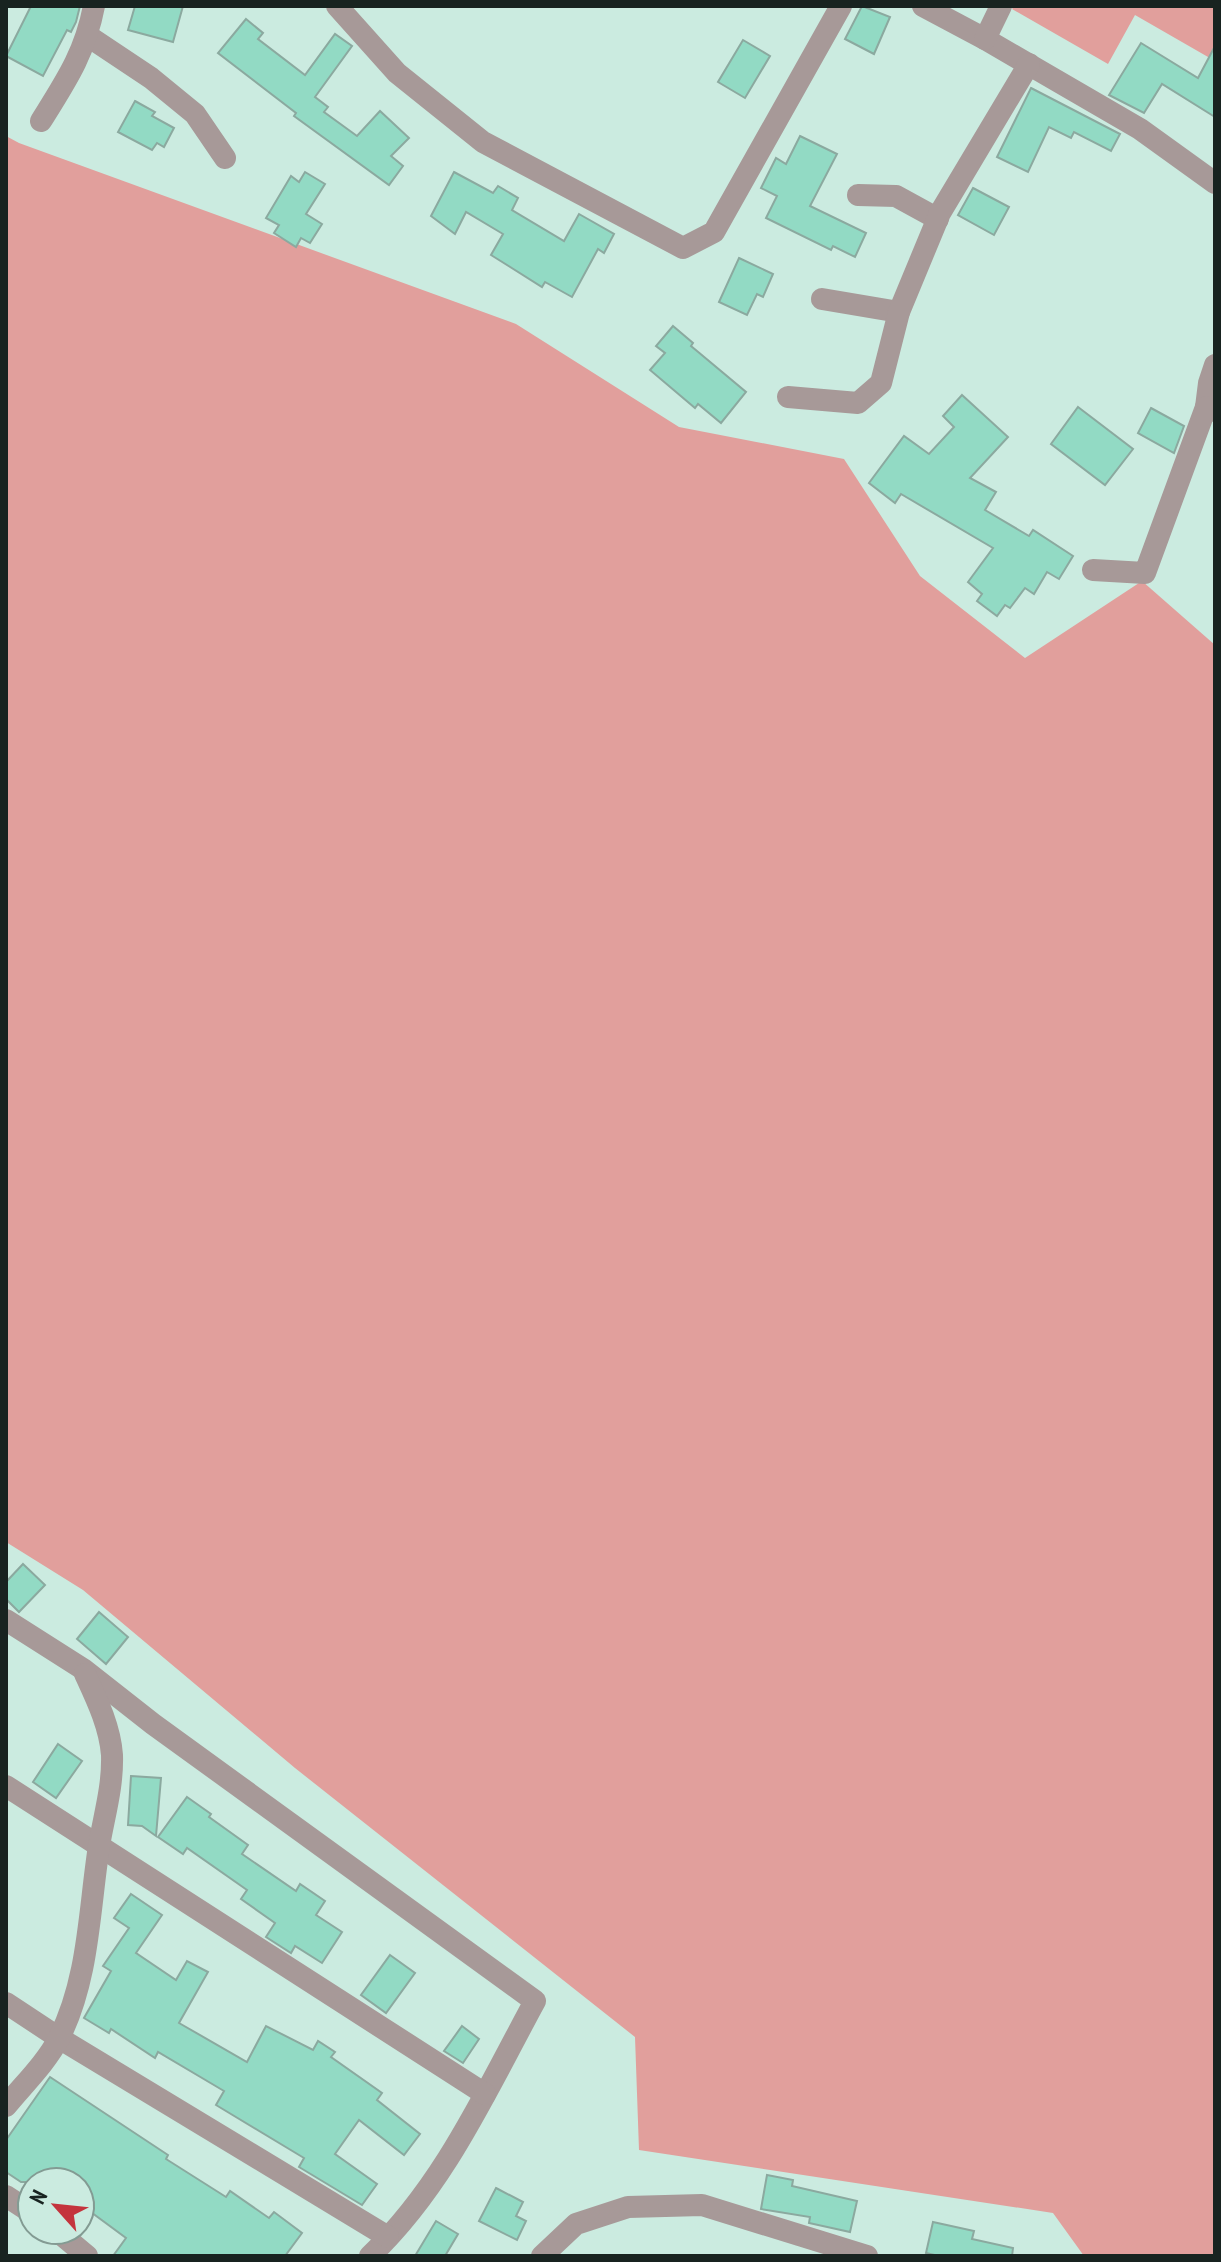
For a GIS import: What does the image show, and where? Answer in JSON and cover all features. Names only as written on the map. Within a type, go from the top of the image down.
[{"type":"street","points":[[41,121],[76,64],[88,36],[94,6]]},
{"type":"street","points":[[337,6],[397,73],[483,142],[683,248],[714,232],[841,6]]},
{"type":"street","points":[[923,6],[1140,129],[1215,183]]},
{"type":"street","points":[[985,39],[1001,6]]},
{"type":"street","points":[[88,36],[151,78],[195,114],[225,158]]},
{"type":"street","points":[[788,397],[858,403],[881,383],[899,312],[938,219],[1029,64]]},
{"type":"street","points":[[858,195],[896,196],[938,219]]},
{"type":"street","points":[[822,299],[899,312]]},
{"type":"street","points":[[1093,570],[1145,573],[1211,409],[1209,383],[1215,365]]},
{"type":"street","points":[[6,1620],[83,1669],[153,1724],[535,2001],[485,2094],[420,2202],[370,2256]]},
{"type":"street","points":[[6,2106],[59,2038],[76,1994],[90,1923],[99,1847],[111,1787],[112,1753],[103,1715],[83,1669]]},
{"type":"street","points":[[6,1786],[485,2094]]},
{"type":"street","points":[[6,2003],[388,2237]]},
{"type":"street","points":[[542,2256],[576,2224],[628,2207],[702,2205],[867,2256]]},
{"type":"shaded area","points":[[1014,6],[1215,6],[1215,61],[1135,15],[1108,64],[1012,9]]},
{"type":"shaded area","points":[[6,136],[516,324],[679,427],[844,459],[920,576],[1025,658],[1142,581],[1215,645],[1215,2256],[1084,2256],[1053,2213],[639,2150],[635,2037],[295,1768],[83,1590],[6,1542]]},
{"type":"building","points":[[31,6],[80,6],[71,32],[67,30],[43,76],[6,56]]},
{"type":"building","points":[[135,6],[183,6],[173,42],[128,30]]},
{"type":"building","points":[[862,6],[890,17],[874,54],[845,39]]},
{"type":"building","points":[[246,19],[263,33],[258,39],[305,75],[335,34],[352,46],[315,97],[328,107],[324,112],[357,136],[380,111],[409,138],[391,156],[403,166],[389,185],[294,116],[296,113],[218,53]]},
{"type":"building","points":[[743,40],[770,56],[745,98],[718,82]]},
{"type":"building","points":[[1141,43],[1198,78],[1215,46],[1215,117],[1162,84],[1144,113],[1109,95]]},
{"type":"building","points":[[1031,88],[1120,134],[1111,151],[1074,132],[1071,138],[1049,127],[1028,172],[997,157]]},
{"type":"building","points":[[135,101],[155,112],[152,116],[174,128],[164,147],[157,143],[152,150],[118,132]]},
{"type":"building","points":[[800,136],[837,154],[810,206],[866,233],[855,257],[833,246],[831,250],[766,218],[777,196],[761,188],[776,158],[786,164]]},
{"type":"building","points":[[305,172],[325,184],[306,214],[322,224],[310,243],[301,238],[296,247],[274,233],[279,225],[266,218],[291,176],[299,182]]},
{"type":"building","points":[[454,172],[493,193],[498,186],[518,198],[512,210],[564,241],[579,214],[614,234],[604,253],[598,249],[572,297],[545,282],[542,287],[491,255],[503,234],[466,212],[455,234],[431,216]]},
{"type":"building","points":[[973,188],[1009,207],[994,235],[958,215]]},
{"type":"building","points":[[739,258],[773,274],[763,297],[757,294],[747,315],[719,302]]},
{"type":"building","points":[[673,326],[693,343],[691,346],[746,392],[721,423],[698,404],[695,408],[650,370],[665,353],[656,346]]},
{"type":"building","points":[[962,395],[1008,437],[970,478],[996,492],[985,510],[1029,536],[1033,530],[1073,556],[1059,579],[1047,572],[1034,594],[1025,588],[1010,608],[1005,605],[997,616],[977,601],[982,594],[968,582],[993,548],[901,494],[895,503],[869,483],[904,436],[929,454],[954,427],[943,416]]},
{"type":"building","points":[[1078,407],[1133,449],[1105,485],[1051,444]]},
{"type":"building","points":[[1151,408],[1184,426],[1174,453],[1138,433]]},
{"type":"building","points":[[23,1564],[45,1585],[19,1612],[6,1599],[6,1582]]},
{"type":"building","points":[[99,1612],[128,1637],[106,1664],[77,1639]]},
{"type":"building","points":[[58,1744],[82,1761],[56,1798],[33,1782]]},
{"type":"building","points":[[131,1776],[161,1778],[156,1836],[142,1826],[128,1825]]},
{"type":"building","points":[[187,1797],[248,1845],[242,1854],[296,1891],[300,1884],[325,1901],[316,1915],[342,1932],[322,1963],[295,1946],[291,1953],[266,1937],[275,1923],[241,1899],[247,1890],[187,1848],[183,1854],[158,1837]]},
{"type":"building","points":[[131,1894],[162,1915],[136,1953],[176,1980],[187,1961],[208,1972],[179,2023],[247,2062],[266,2026],[313,2050],[318,2041],[335,2052],[331,2057],[382,2093],[377,2100],[420,2134],[404,2155],[359,2120],[335,2154],[377,2184],[362,2205],[299,2167],[304,2158],[216,2105],[224,2091],[158,2052],[155,2058],[111,2029],[109,2033],[84,2018],[111,1971],[103,1966],[129,1928],[114,1918]]},
{"type":"building","points":[[390,1955],[415,1973],[386,2013],[361,1995]]},
{"type":"building","points":[[462,2026],[479,2039],[463,2063],[444,2051]]},
{"type":"building","points":[[50,2077],[168,2155],[166,2159],[226,2197],[230,2191],[269,2218],[274,2212],[302,2233],[285,2256],[113,2256],[126,2238],[96,2216],[96,2166],[16,2166],[16,2179],[6,2172],[6,2140]]},
{"type":"building","points":[[767,2175],[793,2180],[792,2186],[857,2201],[850,2232],[809,2223],[810,2217],[761,2209]]},
{"type":"building","points":[[496,2188],[523,2202],[516,2216],[526,2221],[517,2240],[479,2221]]},
{"type":"building","points":[[436,2221],[458,2234],[445,2256],[415,2256]]},
{"type":"building","points":[[933,2222],[974,2231],[972,2239],[1013,2248],[1012,2256],[939,2256],[926,2253]]}]
